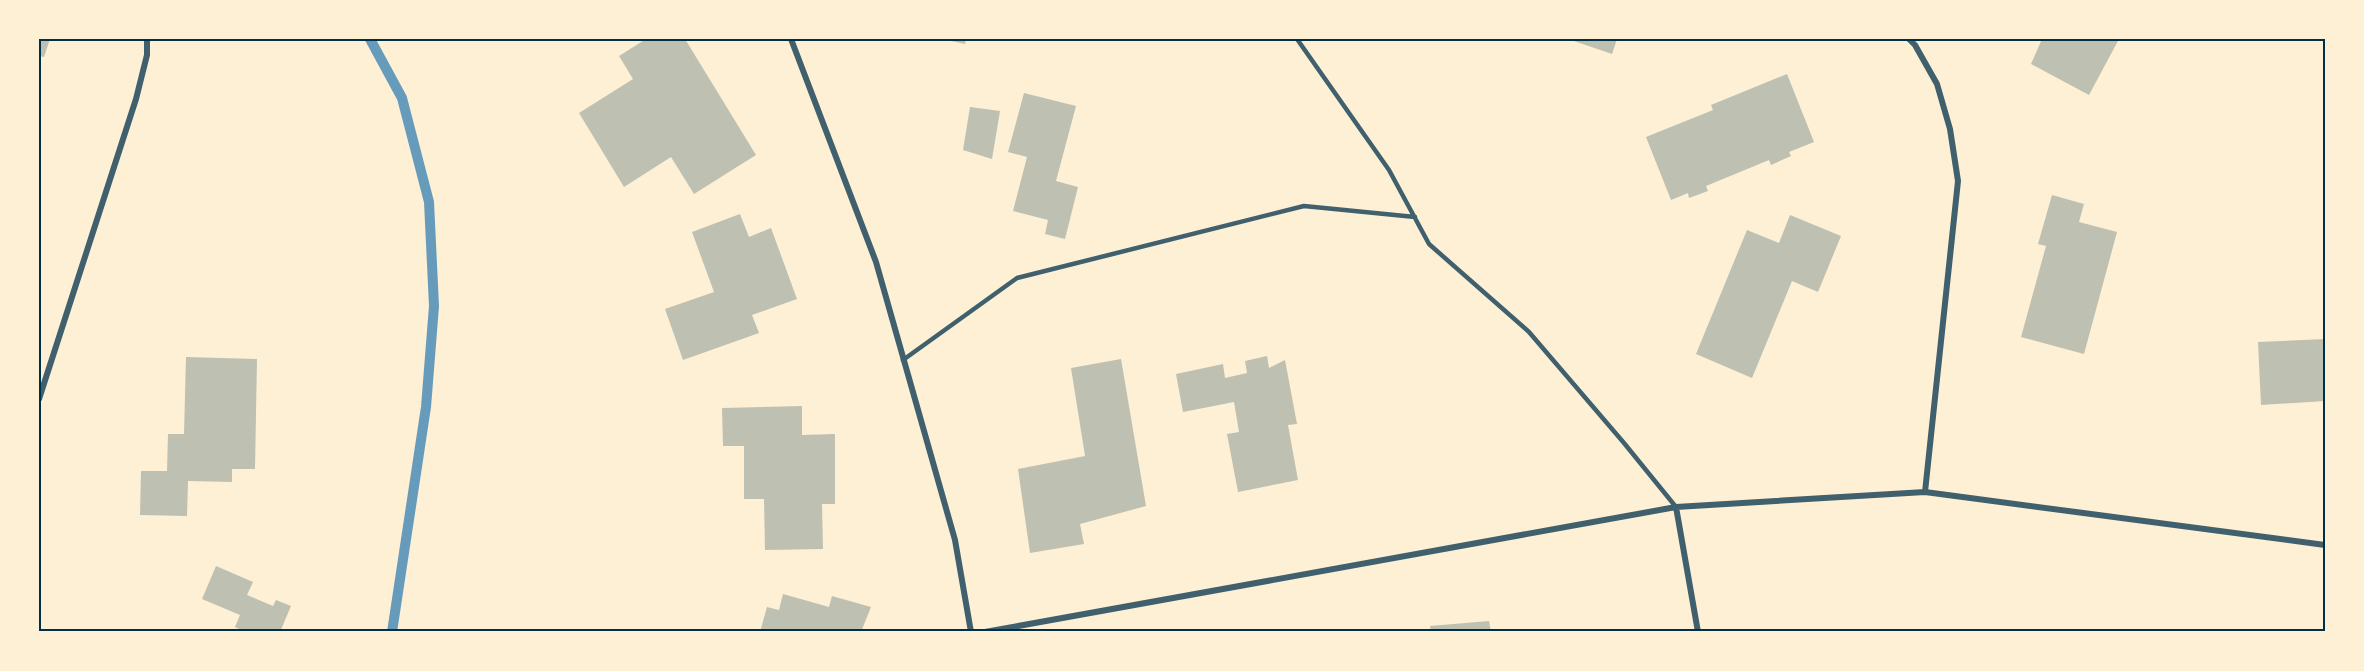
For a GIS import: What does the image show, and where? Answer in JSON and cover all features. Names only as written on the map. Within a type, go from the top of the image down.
[{"type":"street","points":[[39,399],[136,99],[147,55],[147,39]]},
{"type":"street","points":[[791,39],[876,262],[955,540],[971,632]]},
{"type":"street","points":[[1909,39],[1915,45],[1937,84],[1950,129],[1958,181],[1924,492]]},
{"type":"street","points":[[985,632],[1676,507],[1924,492],[2325,545]]},
{"type":"street","points":[[1676,507],[1698,632]]},
{"type":"lane","points":[[1297,39],[1389,170],[1430,244],[1529,332],[1676,507]]},
{"type":"lane","points":[[903,360],[1017,278],[1304,206],[1415,217]]},
{"type":"building","points":[[39,39],[50,39],[44,57],[39,56]]},
{"type":"building","points":[[646,39],[685,39],[756,155],[694,194],[671,157],[624,187],[579,113],[633,79],[619,56]]},
{"type":"building","points":[[942,39],[966,39],[965,44]]},
{"type":"building","points":[[1568,39],[1617,39],[1612,54]]},
{"type":"building","points":[[2042,39],[2119,39],[2089,95],[2031,64]]},
{"type":"building","points":[[1787,74],[1814,142],[1789,152],[1791,156],[1771,165],[1769,160],[1706,186],[1708,191],[1689,198],[1688,193],[1671,200],[1646,137],[1713,110],[1711,105]]},
{"type":"building","points":[[1024,93],[1076,106],[1056,181],[1078,187],[1065,239],[1045,234],[1048,220],[1013,211],[1027,157],[1008,152]]},
{"type":"building","points":[[970,107],[1000,111],[992,159],[963,150]]},
{"type":"building","points":[[2052,195],[2084,204],[2079,222],[2117,232],[2084,354],[2021,337],[2046,246],[2038,244]]},
{"type":"building","points":[[740,214],[749,237],[771,228],[797,299],[752,315],[759,333],[683,360],[665,309],[714,292],[692,232]]},
{"type":"building","points":[[1790,215],[1841,236],[1818,292],[1792,281],[1752,378],[1696,354],[1747,230],[1779,243]]},
{"type":"building","points":[[2325,339],[2325,401],[2261,405],[2258,342]]},
{"type":"building","points":[[1267,356],[1269,368],[1285,360],[1297,424],[1288,425],[1298,480],[1238,492],[1227,434],[1239,432],[1234,402],[1183,412],[1176,374],[1223,364],[1225,378],[1247,373],[1245,361]]},
{"type":"building","points":[[186,357],[257,359],[255,469],[232,469],[232,482],[188,481],[187,516],[140,515],[141,471],[167,471],[168,434],[184,434]]},
{"type":"building","points":[[1121,359],[1146,506],[1080,524],[1084,544],[1030,553],[1018,469],[1085,456],[1071,368]]},
{"type":"building","points":[[802,406],[802,435],[835,434],[835,504],[822,504],[823,549],[765,550],[764,499],[744,499],[744,446],[723,446],[722,408]]},
{"type":"building","points":[[216,566],[253,582],[247,595],[273,606],[276,600],[291,606],[280,632],[240,632],[241,630],[235,627],[240,615],[202,599]]},
{"type":"building","points":[[783,594],[829,607],[832,596],[871,607],[861,632],[760,632],[767,607],[779,610]]},
{"type":"building","points":[[1489,621],[1491,632],[1431,632],[1430,626]]},
{"type":"waterway","points":[[370,39],[402,98],[429,202],[434,306],[426,407],[392,632]]}]
